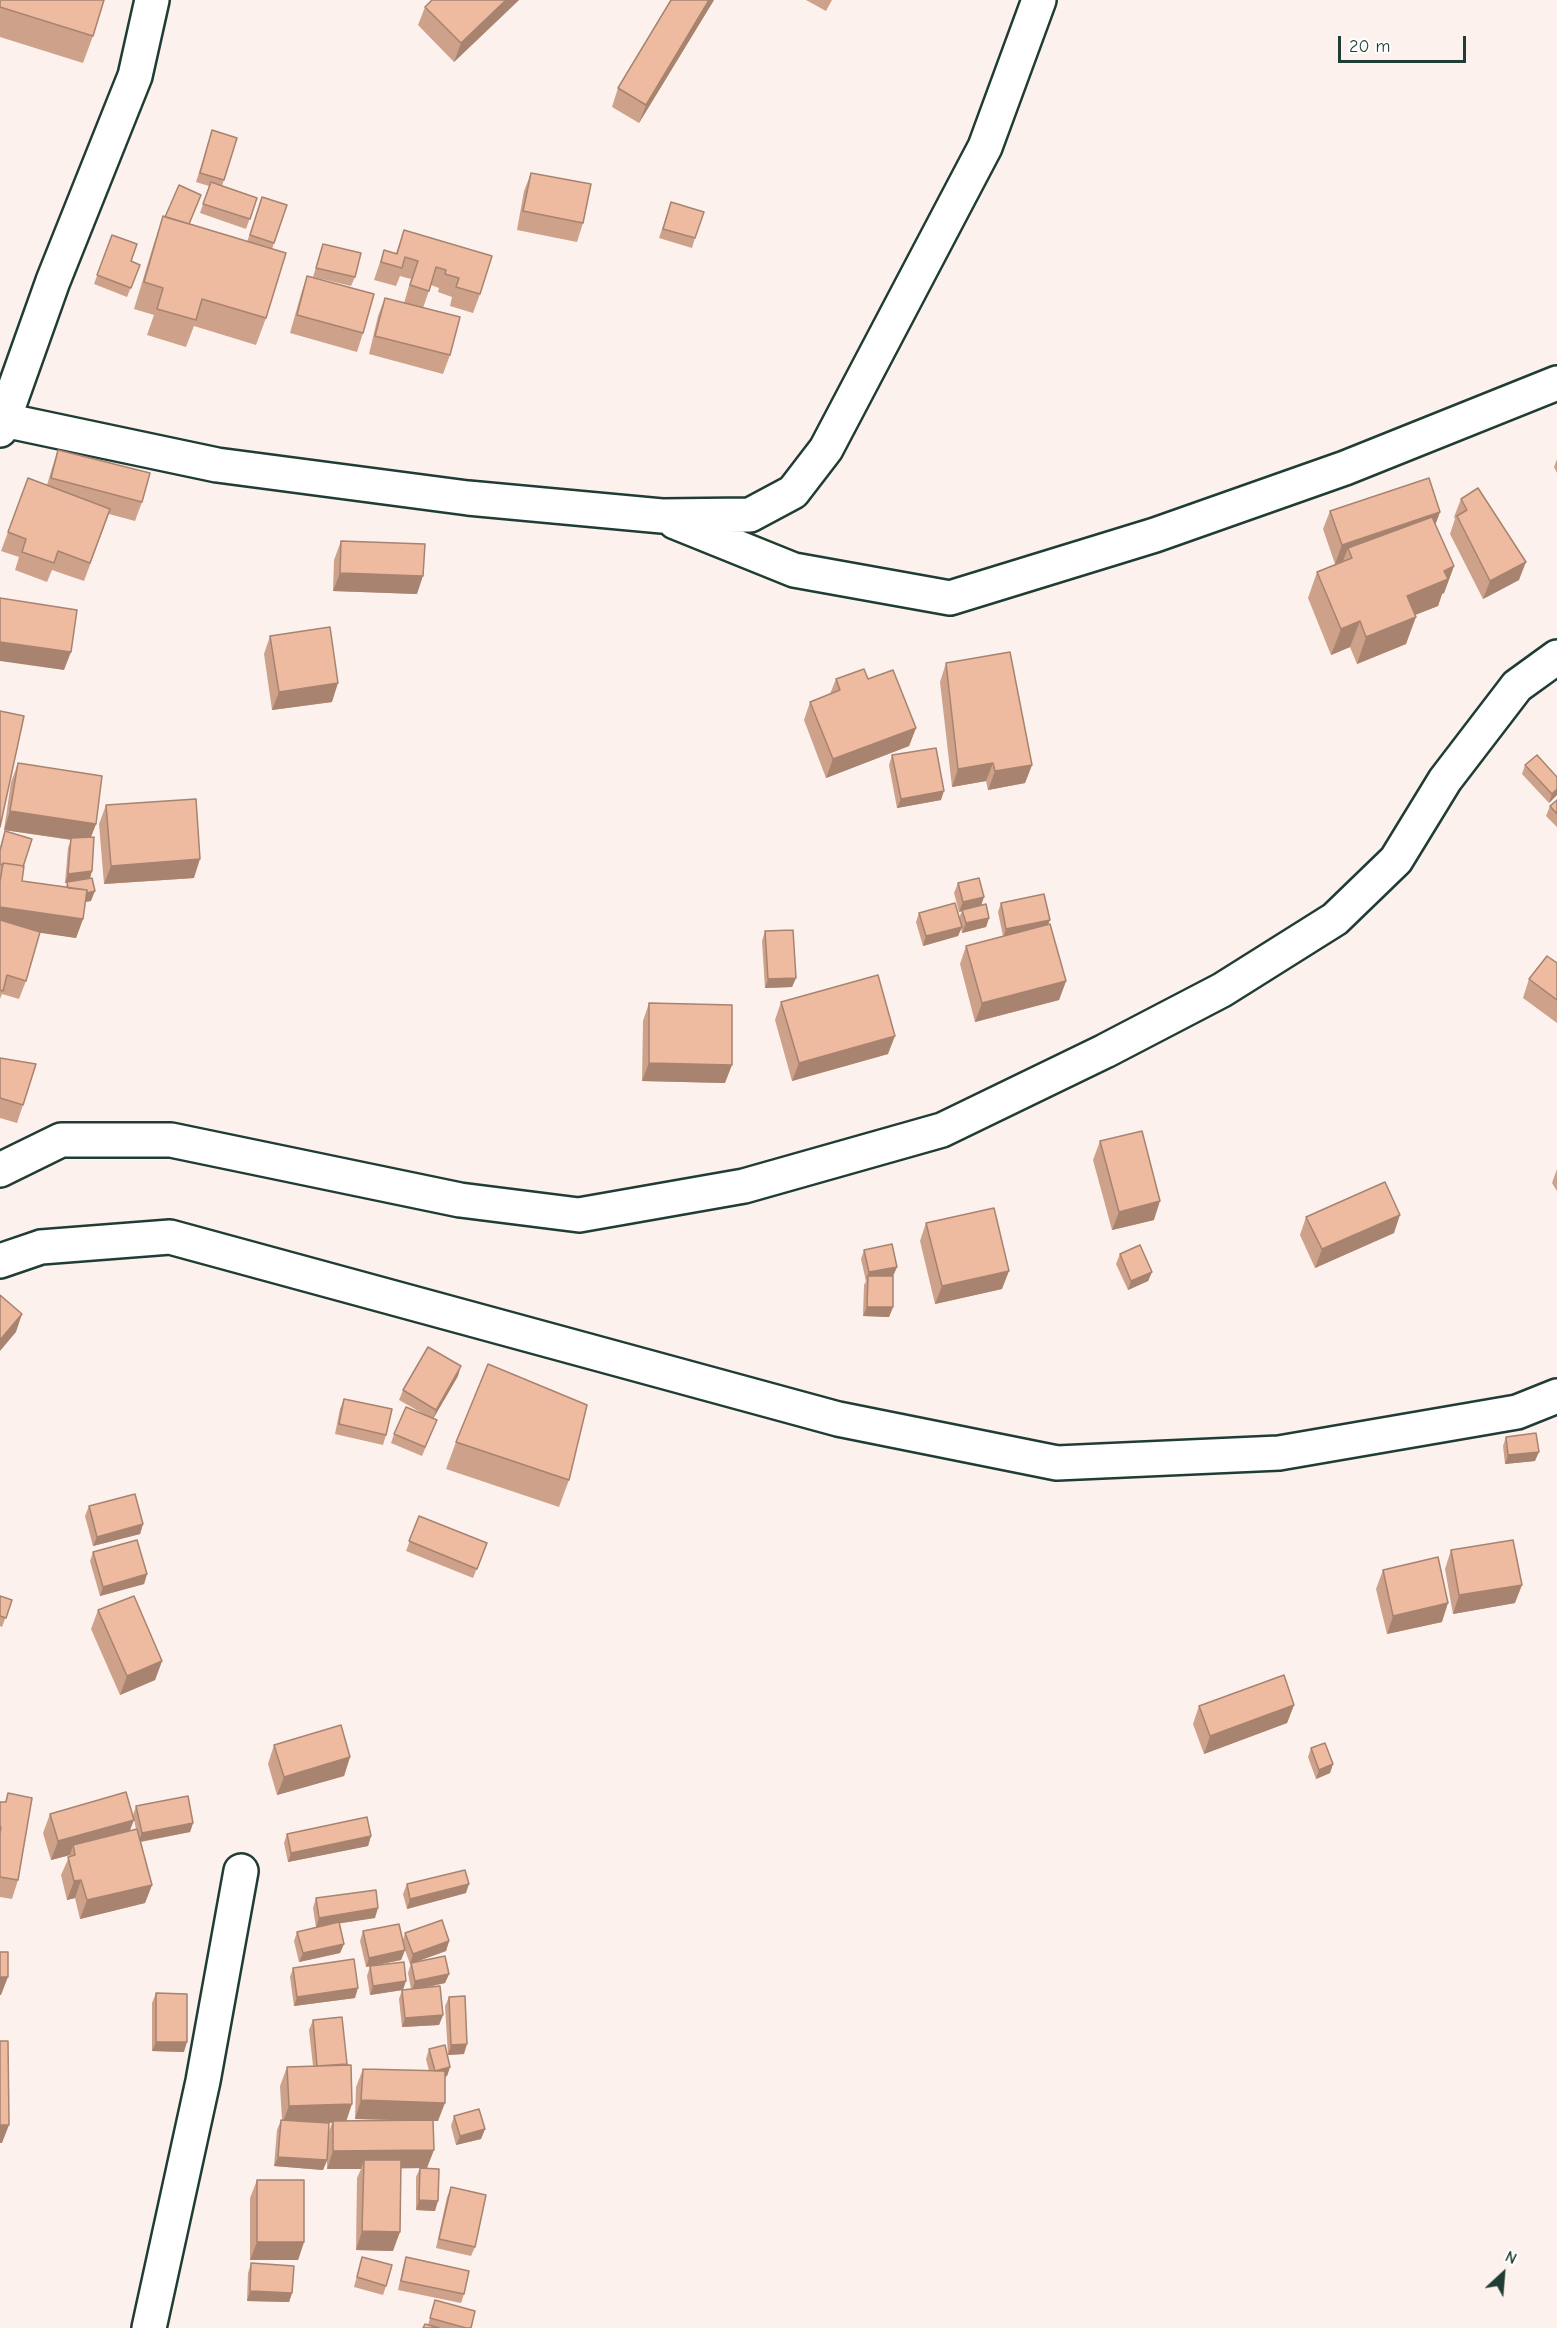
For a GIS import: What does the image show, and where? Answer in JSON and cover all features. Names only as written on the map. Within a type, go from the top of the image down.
[{"type":"street","points":[[152,0],[135,76],[53,281],[2,425],[218,465],[468,498],[662,516],[750,515],[793,492],[826,449],[985,147],[1040,0]]},
{"type":"street","points":[[662,516],[794,570],[950,598],[1166,531],[1345,468],[1557,383]]},
{"type":"street","points":[[0,1170],[61,1140],[171,1140],[460,1200],[579,1215],[744,1186],[942,1130],[1105,1051],[1222,990],[1335,919],[1396,860],[1446,780],[1517,686],[1557,657]]},
{"type":"street","points":[[0,1261],[41,1247],[170,1237],[838,1419],[1057,1463],[1279,1453],[1517,1412],[1557,1396]]},
{"type":"street","points":[[149,2328],[203,2081],[242,1871]]},
{"type":"building","points":[[0,0],[104,0],[93,36],[0,7]]},
{"type":"building","points":[[432,0],[506,0],[461,43],[425,7]]},
{"type":"building","points":[[671,0],[709,0],[646,105],[618,88]]},
{"type":"building","points":[[212,130],[237,138],[224,180],[200,173]]},
{"type":"building","points":[[531,173],[591,184],[583,223],[523,211]]},
{"type":"building","points":[[211,182],[257,198],[250,219],[203,204]]},
{"type":"building","points":[[179,185],[201,195],[189,224],[165,217]]},
{"type":"building","points":[[262,197],[287,205],[274,243],[250,235]]},
{"type":"building","points":[[671,202],[704,212],[695,238],[663,229]]},
{"type":"building","points":[[163,216],[286,253],[266,318],[202,299],[196,320],[157,309],[163,288],[144,282]]},
{"type":"building","points":[[404,230],[492,256],[480,294],[456,287],[459,278],[445,274],[446,270],[436,267],[429,291],[410,285],[418,261],[405,257],[402,268],[381,262],[384,250],[397,254]]},
{"type":"building","points":[[112,235],[137,244],[131,261],[140,265],[131,288],[97,275]]},
{"type":"building","points":[[323,244],[361,253],[355,277],[316,268]]},
{"type":"building","points":[[307,276],[374,294],[363,333],[297,315]]},
{"type":"building","points":[[385,298],[460,317],[450,355],[375,336]]},
{"type":"building","points":[[58,450],[150,473],[142,502],[51,478]]},
{"type":"building","points":[[28,478],[110,509],[90,563],[58,551],[54,563],[22,552],[26,539],[8,532]]},
{"type":"building","points":[[1429,478],[1440,512],[1342,545],[1330,511]]},
{"type":"building","points":[[1478,488],[1526,562],[1490,581],[1457,516],[1467,510],[1461,499]]},
{"type":"building","points":[[1432,517],[1454,566],[1444,571],[1448,579],[1407,596],[1416,617],[1366,637],[1360,621],[1341,629],[1317,572],[1352,558],[1348,548]]},
{"type":"building","points":[[341,541],[425,544],[423,576],[340,573]]},
{"type":"building","points":[[0,598],[77,610],[71,652],[0,642]]},
{"type":"building","points":[[330,627],[338,683],[279,692],[270,636]]},
{"type":"building","points":[[1010,652],[1032,765],[995,771],[993,763],[958,769],[946,663]]},
{"type":"building","points":[[864,669],[868,679],[893,670],[916,728],[833,759],[810,702],[840,690],[836,679]]},
{"type":"building","points":[[0,711],[24,716],[0,827]]},
{"type":"building","points":[[936,748],[944,791],[901,799],[892,755]]},
{"type":"building","points":[[1537,755],[1557,777],[1557,789],[1552,794],[1525,765]]},
{"type":"building","points":[[18,763],[102,776],[96,824],[10,811]]},
{"type":"building","points":[[196,799],[200,859],[111,866],[106,805]]},
{"type":"building","points":[[1557,800],[1557,814],[1550,806]]},
{"type":"building","points":[[5,831],[32,839],[23,866],[0,864],[0,851]]},
{"type":"building","points":[[94,837],[92,871],[68,874],[71,838]]},
{"type":"building","points":[[3,863],[24,866],[22,881],[87,890],[83,919],[0,907]]},
{"type":"building","points":[[92,878],[95,891],[87,893],[87,890],[68,888],[67,882]]},
{"type":"building","points":[[979,878],[984,897],[963,902],[958,883]]},
{"type":"building","points":[[1044,894],[1050,920],[1006,929],[1001,903]]},
{"type":"building","points":[[955,903],[962,927],[926,936],[919,913]]},
{"type":"building","points":[[986,904],[989,918],[966,923],[962,910]]},
{"type":"building","points":[[0,920],[40,932],[26,981],[7,975],[3,991],[0,990]]},
{"type":"building","points":[[1050,924],[1066,981],[982,1003],[966,946]]},
{"type":"building","points":[[793,930],[796,978],[768,979],[765,931]]},
{"type":"building","points":[[1547,956],[1557,963],[1557,1000],[1529,979]]},
{"type":"building","points":[[878,975],[895,1036],[799,1063],[781,1002]]},
{"type":"building","points":[[649,1003],[732,1005],[732,1065],[649,1063]]},
{"type":"building","points":[[0,1058],[36,1064],[23,1105],[0,1098]]},
{"type":"building","points":[[1142,1131],[1160,1201],[1119,1212],[1100,1141]]},
{"type":"building","points":[[1385,1182],[1400,1215],[1322,1249],[1306,1217]]},
{"type":"building","points":[[994,1208],[1009,1271],[942,1286],[926,1223]]},
{"type":"building","points":[[892,1244],[897,1267],[869,1272],[864,1250]]},
{"type":"building","points":[[1140,1245],[1152,1272],[1131,1281],[1120,1254]]},
{"type":"building","points":[[868,1276],[893,1276],[893,1307],[867,1307]]},
{"type":"building","points":[[0,1295],[22,1314],[0,1340]]},
{"type":"building","points":[[428,1347],[461,1366],[436,1410],[403,1390]]},
{"type":"building","points":[[488,1364],[587,1405],[569,1480],[456,1442]]},
{"type":"building","points":[[344,1399],[392,1409],[386,1435],[339,1424]]},
{"type":"building","points":[[406,1407],[437,1420],[425,1447],[394,1434]]},
{"type":"building","points":[[1536,1433],[1539,1452],[1508,1455],[1506,1437]]},
{"type":"building","points":[[135,1494],[143,1524],[97,1537],[89,1506]]},
{"type":"building","points":[[419,1516],[487,1543],[477,1569],[409,1541]]},
{"type":"building","points":[[137,1540],[147,1574],[103,1587],[93,1552]]},
{"type":"building","points":[[1513,1540],[1522,1585],[1459,1595],[1451,1550]]},
{"type":"building","points":[[1438,1557],[1448,1603],[1393,1616],[1383,1570]]},
{"type":"building","points":[[0,1596],[12,1600],[6,1618],[0,1616]]},
{"type":"building","points":[[134,1596],[162,1661],[127,1676],[98,1610]]},
{"type":"building","points":[[1284,1675],[1294,1705],[1210,1736],[1199,1706]]},
{"type":"building","points":[[341,1725],[350,1757],[284,1777],[274,1745]]},
{"type":"building","points":[[1325,1743],[1333,1764],[1319,1770],[1311,1748]]},
{"type":"building","points":[[126,1792],[134,1820],[58,1841],[50,1814]]},
{"type":"building","points":[[8,1793],[32,1798],[18,1880],[0,1877],[0,1802],[6,1802]]},
{"type":"building","points":[[188,1796],[193,1823],[142,1833],[136,1806]]},
{"type":"building","points":[[367,1817],[371,1836],[291,1853],[287,1834]]},
{"type":"building","points":[[137,1829],[152,1885],[87,1900],[81,1880],[74,1881],[68,1857],[75,1855],[73,1845]]},
{"type":"building","points":[[465,1870],[469,1884],[410,1899],[407,1884]]},
{"type":"building","points":[[376,1890],[378,1908],[319,1918],[316,1898]]},
{"type":"building","points":[[442,1920],[449,1941],[413,1954],[405,1933]]},
{"type":"building","points":[[339,1922],[344,1944],[303,1953],[297,1932]]},
{"type":"building","points":[[399,1924],[405,1950],[369,1958],[363,1931]]},
{"type":"building","points":[[0,1952],[8,1952],[8,1977],[0,1977]]},
{"type":"building","points":[[445,1956],[449,1974],[415,1981],[411,1963]]},
{"type":"building","points":[[354,1959],[358,1988],[297,1997],[293,1968]]},
{"type":"building","points":[[404,1962],[406,1981],[373,1986],[370,1966]]},
{"type":"building","points":[[440,1986],[443,2015],[405,2018],[402,1990]]},
{"type":"building","points":[[156,1993],[187,1994],[187,2042],[156,2042]]},
{"type":"building","points":[[465,1996],[467,2044],[451,2045],[449,1997]]},
{"type":"building","points":[[342,2017],[347,2064],[317,2066],[313,2020]]},
{"type":"building","points":[[0,2041],[8,2041],[9,2125],[0,2125]]},
{"type":"building","points":[[445,2045],[450,2067],[435,2071],[429,2049]]},
{"type":"building","points":[[351,2065],[352,2104],[289,2106],[287,2067]]},
{"type":"building","points":[[363,2069],[445,2071],[445,2103],[361,2100]]},
{"type":"building","points":[[479,2109],[485,2129],[460,2136],[454,2116]]},
{"type":"building","points":[[281,2120],[329,2123],[327,2160],[278,2157]]},
{"type":"building","points":[[433,2120],[434,2150],[333,2151],[333,2121]]},
{"type":"building","points":[[364,2160],[401,2160],[400,2232],[362,2231]]},
{"type":"building","points":[[420,2168],[439,2169],[438,2201],[419,2200]]},
{"type":"building","points":[[257,2180],[304,2180],[304,2242],[257,2242]]},
{"type":"building","points":[[451,2187],[486,2195],[475,2247],[439,2239]]},
{"type":"building","points":[[362,2257],[392,2265],[386,2286],[357,2277]]},
{"type":"building","points":[[406,2257],[469,2271],[464,2294],[401,2281]]},
{"type":"building","points":[[251,2263],[294,2266],[292,2293],[250,2291]]},
{"type":"building","points":[[435,2300],[475,2311],[471,2328],[430,2318]]},
{"type":"building","points":[[425,2324],[439,2328],[423,2328]]}]
